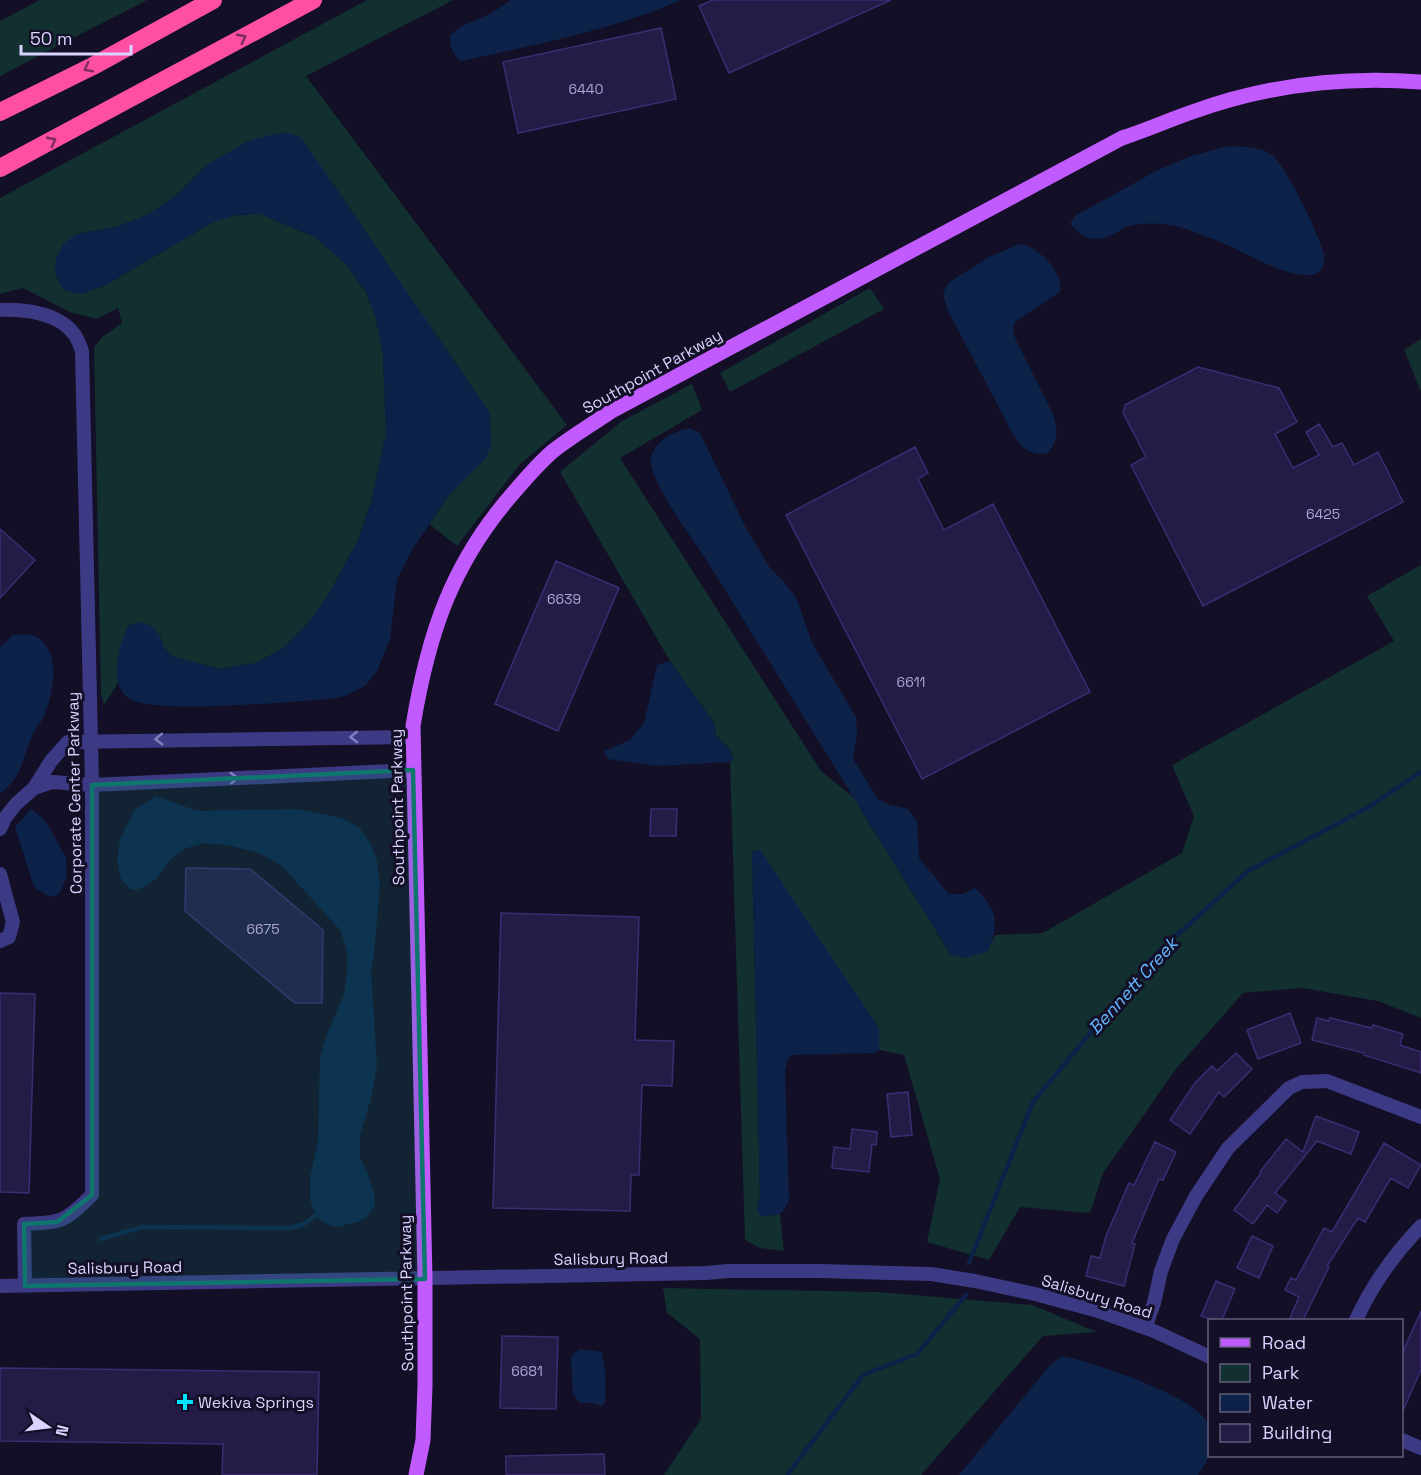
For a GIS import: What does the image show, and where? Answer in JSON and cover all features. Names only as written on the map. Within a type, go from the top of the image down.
[{"type":"highway","points":[[0,112],[93,66],[213,0]]},
{"type":"highway","points":[[0,168],[313,0]]},
{"type":"main road","name":"Southpoint Parkway","points":[[416,1475],[423,1440],[425,1279],[412,737],[416,704],[429,647],[446,599],[464,562],[486,527],[552,453],[610,412],[1122,138],[1196,110],[1286,87],[1349,80],[1421,82]]},
{"type":"street","name":"Corporate Center Parkway","points":[[0,310],[31,312],[56,319],[74,333],[82,351],[92,784],[92,1194],[68,1218],[57,1222],[24,1224],[25,1286]]},
{"type":"street","points":[[0,829],[5,818],[16,804],[34,788],[51,761],[68,741],[412,737]]},
{"type":"street","points":[[34,788],[52,782],[92,784],[412,770]]},
{"type":"street","points":[[0,874],[13,922],[9,937],[0,941]]},
{"type":"street","points":[[1145,1328],[1155,1303],[1161,1271],[1173,1239],[1196,1196],[1228,1148],[1288,1088],[1302,1082],[1327,1081],[1421,1117]]},
{"type":"street","points":[[1356,1319],[1363,1304],[1389,1263],[1421,1226]]},
{"type":"street","name":"Salisbury Road","points":[[0,1286],[728,1271],[931,1274],[1035,1294],[1095,1310],[1145,1328],[1208,1357]]},
{"type":"street","points":[[1403,1441],[1421,1448]]},
{"type":"highlighted area","points":[[413,770],[425,1279],[25,1286],[24,1224],[57,1222],[92,1195],[92,785]]},
{"type":"green space","points":[[40,0],[147,0],[0,76],[0,21]]},
{"type":"green space","points":[[367,0],[453,0],[306,76],[567,425],[520,464],[457,546],[429,524],[449,495],[486,458],[301,137],[208,164],[173,198],[147,215],[116,227],[77,234],[104,286],[213,222],[236,215],[260,214],[315,237],[346,264],[366,292],[376,318],[383,355],[386,433],[371,503],[359,538],[330,592],[310,621],[283,648],[256,663],[220,669],[171,656],[164,648],[160,636],[118,655],[118,683],[104,705],[101,695],[94,348],[101,338],[122,323],[118,308],[97,319],[70,312],[23,288],[0,294],[0,198]]},
{"type":"green space","points":[[870,288],[884,309],[730,392],[720,373]]},
{"type":"green space","points":[[1421,339],[1421,392],[1404,350]]},
{"type":"green space","points":[[692,384],[702,410],[620,458],[821,771],[853,797],[951,955],[987,952],[995,935],[1043,933],[1182,853],[1194,816],[1172,765],[1394,641],[1367,596],[1421,565],[1421,1018],[1378,1001],[1302,988],[1243,993],[1176,1069],[1103,1173],[1090,1213],[1020,1207],[989,1260],[927,1242],[940,1179],[904,1055],[879,1050],[879,1028],[759,850],[752,853],[760,1196],[757,1209],[761,1216],[780,1214],[784,1251],[760,1248],[745,1240],[730,762],[734,757],[716,736],[714,723],[670,661],[560,472],[622,421]]},
{"type":"green space","points":[[663,1288],[878,1292],[1032,1305],[1097,1332],[1043,1336],[921,1475],[664,1475],[701,1419],[700,1339],[667,1313]]},
{"type":"water","points":[[511,0],[681,0],[628,20],[545,43],[461,61],[455,56],[450,43],[450,35],[460,27],[490,14]]},
{"type":"water","points":[[283,132],[301,137],[490,413],[491,445],[486,458],[449,495],[412,550],[397,579],[390,639],[377,671],[366,685],[348,695],[331,699],[192,707],[141,703],[127,697],[118,682],[119,651],[129,625],[143,622],[153,627],[171,656],[220,669],[256,663],[283,648],[310,621],[330,592],[359,538],[371,503],[386,433],[383,355],[376,318],[366,292],[346,264],[315,237],[260,214],[236,215],[213,222],[104,286],[81,294],[63,289],[55,274],[56,258],[64,243],[77,234],[116,227],[147,215],[173,198],[208,164],[250,140]]},
{"type":"water","points":[[1229,146],[1263,150],[1279,163],[1302,203],[1321,246],[1324,260],[1322,269],[1318,273],[1306,275],[1281,270],[1212,238],[1172,225],[1148,223],[1133,225],[1110,236],[1092,239],[1070,224],[1075,216],[1156,171],[1191,156]]},
{"type":"water","points":[[1020,244],[1034,250],[1048,261],[1058,276],[1060,284],[1060,292],[1015,322],[1013,329],[1015,338],[1055,420],[1055,440],[1046,454],[1027,450],[1014,436],[948,311],[943,294],[948,283],[989,257]]},
{"type":"water","points":[[690,428],[700,433],[746,528],[770,568],[796,597],[812,643],[856,717],[857,734],[853,759],[878,799],[890,805],[908,809],[917,822],[919,858],[949,894],[963,894],[975,888],[988,903],[995,925],[987,952],[966,958],[951,955],[663,493],[652,467],[653,452],[666,437]]},
{"type":"water","points":[[13,635],[31,635],[42,641],[49,650],[52,661],[52,687],[45,712],[30,740],[17,776],[0,794],[0,647]]},
{"type":"water","points":[[670,661],[714,723],[716,736],[726,745],[734,758],[730,762],[657,766],[608,759],[604,751],[630,740],[644,723],[657,665]]},
{"type":"water","points":[[156,796],[197,811],[299,809],[341,818],[359,827],[370,843],[377,861],[380,886],[371,970],[377,1066],[371,1099],[360,1135],[360,1157],[368,1174],[375,1197],[375,1206],[367,1217],[358,1222],[337,1227],[331,1226],[318,1218],[310,1200],[310,1177],[318,1141],[320,1056],[344,995],[347,973],[347,950],[340,930],[282,866],[259,853],[227,845],[204,843],[187,848],[171,859],[155,880],[136,890],[130,889],[121,879],[117,861],[120,839],[134,810]]},
{"type":"water","points":[[31,809],[45,820],[66,857],[67,876],[60,893],[53,897],[34,887],[15,827]]},
{"type":"water","points":[[760,849],[879,1028],[879,1050],[874,1053],[793,1055],[788,1059],[785,1072],[789,1199],[779,1214],[760,1216],[757,1209],[760,1196],[752,852]]},
{"type":"water","points":[[580,1349],[602,1353],[605,1371],[605,1403],[602,1406],[580,1403],[573,1394],[571,1360],[573,1354]]},
{"type":"water","points":[[1063,1356],[1097,1365],[1164,1391],[1199,1412],[1208,1423],[1208,1457],[1198,1475],[959,1475],[1052,1363]]},
{"type":"building","points":[[713,0],[891,0],[729,73],[699,6]]},
{"type":"building","points":[[661,28],[676,99],[518,133],[503,62]]},
{"type":"building","points":[[1198,367],[1279,388],[1297,422],[1275,434],[1293,468],[1319,455],[1306,432],[1319,424],[1333,447],[1342,443],[1354,465],[1378,452],[1403,502],[1203,606],[1131,465],[1146,457],[1123,413],[1125,405]]},
{"type":"building","points":[[915,447],[928,473],[918,479],[944,530],[993,504],[1090,692],[922,779],[786,515]]},
{"type":"building","points":[[0,529],[35,560],[0,598]]},
{"type":"building","points":[[556,561],[619,588],[558,731],[495,704]]},
{"type":"building","points":[[651,809],[677,809],[676,836],[650,836]]},
{"type":"building","points":[[186,868],[250,869],[323,930],[322,1003],[295,1003],[185,911]]},
{"type":"building","points":[[501,913],[639,917],[635,1040],[674,1041],[672,1086],[642,1085],[639,1175],[631,1175],[630,1211],[493,1208]]},
{"type":"building","points":[[0,993],[35,994],[29,1193],[0,1192]]},
{"type":"building","points":[[1290,1013],[1301,1043],[1258,1059],[1247,1030]]},
{"type":"building","points":[[1317,1018],[1329,1021],[1330,1018],[1372,1028],[1373,1025],[1403,1034],[1400,1045],[1421,1052],[1421,1073],[1364,1055],[1364,1053],[1312,1040]]},
{"type":"building","points":[[1236,1053],[1252,1069],[1224,1097],[1219,1092],[1190,1134],[1170,1120],[1195,1083],[1212,1066],[1217,1071]]},
{"type":"building","points":[[908,1092],[912,1135],[891,1137],[887,1094]]},
{"type":"building","points":[[1316,1116],[1359,1132],[1351,1154],[1317,1141],[1275,1193],[1286,1201],[1277,1213],[1267,1205],[1253,1224],[1234,1210],[1286,1139],[1303,1152]]},
{"type":"building","points":[[852,1129],[877,1132],[876,1145],[872,1144],[869,1172],[832,1168],[834,1147],[850,1149]]},
{"type":"building","points":[[1155,1142],[1176,1152],[1163,1180],[1159,1179],[1132,1243],[1135,1244],[1124,1286],[1086,1276],[1091,1256],[1100,1258],[1106,1236],[1129,1183],[1134,1185]]},
{"type":"building","points":[[1384,1143],[1421,1165],[1408,1188],[1391,1178],[1365,1222],[1358,1218],[1327,1266],[1329,1267],[1303,1319],[1289,1319],[1299,1297],[1285,1290],[1291,1278],[1296,1280],[1324,1228],[1332,1232]]},
{"type":"building","points":[[1252,1236],[1273,1246],[1259,1278],[1237,1268]]},
{"type":"building","points":[[1216,1281],[1235,1289],[1222,1319],[1209,1319],[1201,1316]]},
{"type":"building","points":[[1421,1311],[1421,1370],[1403,1410],[1403,1352]]},
{"type":"building","points":[[502,1336],[558,1337],[556,1409],[500,1408]]},
{"type":"building","points":[[0,1368],[319,1372],[317,1475],[222,1475],[223,1444],[0,1441]]},
{"type":"building","points":[[604,1454],[605,1475],[506,1475],[506,1456]]},
{"type":"waterway","name":"Bennett Creek","points":[[969,1263],[1033,1102],[1155,955],[1248,871],[1369,807],[1421,772]]},
{"type":"waterway","points":[[101,1239],[142,1227],[291,1228],[304,1224],[317,1214]]},
{"type":"waterway","name":"Bennett Creek","points":[[787,1475],[863,1375],[917,1354],[966,1295]]},
{"type":"place","name":"Wekiva Springs","points":[[185,1402]]}]
